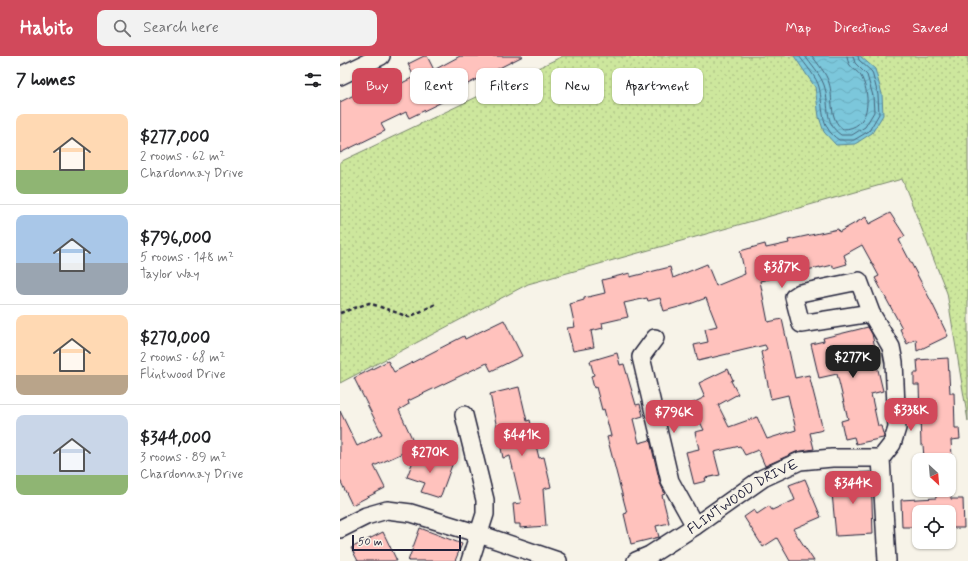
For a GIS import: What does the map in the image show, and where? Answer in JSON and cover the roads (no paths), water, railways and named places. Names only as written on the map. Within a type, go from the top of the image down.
[{"type":"street","points":[[340,76],[382,56]]},
{"type":"street","points":[[872,313],[891,347],[894,362],[897,428],[892,444],[881,458],[887,561]]},
{"type":"street","points":[[655,338],[641,356],[670,481],[695,526]]},
{"type":"street","points":[[464,415],[485,500],[485,514],[470,561]]},
{"type":"street","name":"FLINTWOOD DRIVE","points":[[636,561],[650,555],[695,526],[763,478],[800,461],[832,458],[881,458]]},
{"type":"street","points":[[340,529],[366,516],[387,510],[411,513],[558,561]]},
{"type":"water","points":[[794,56],[860,56],[875,69],[882,94],[883,115],[872,133],[855,144],[836,145],[824,132],[819,117],[815,87]]}]
